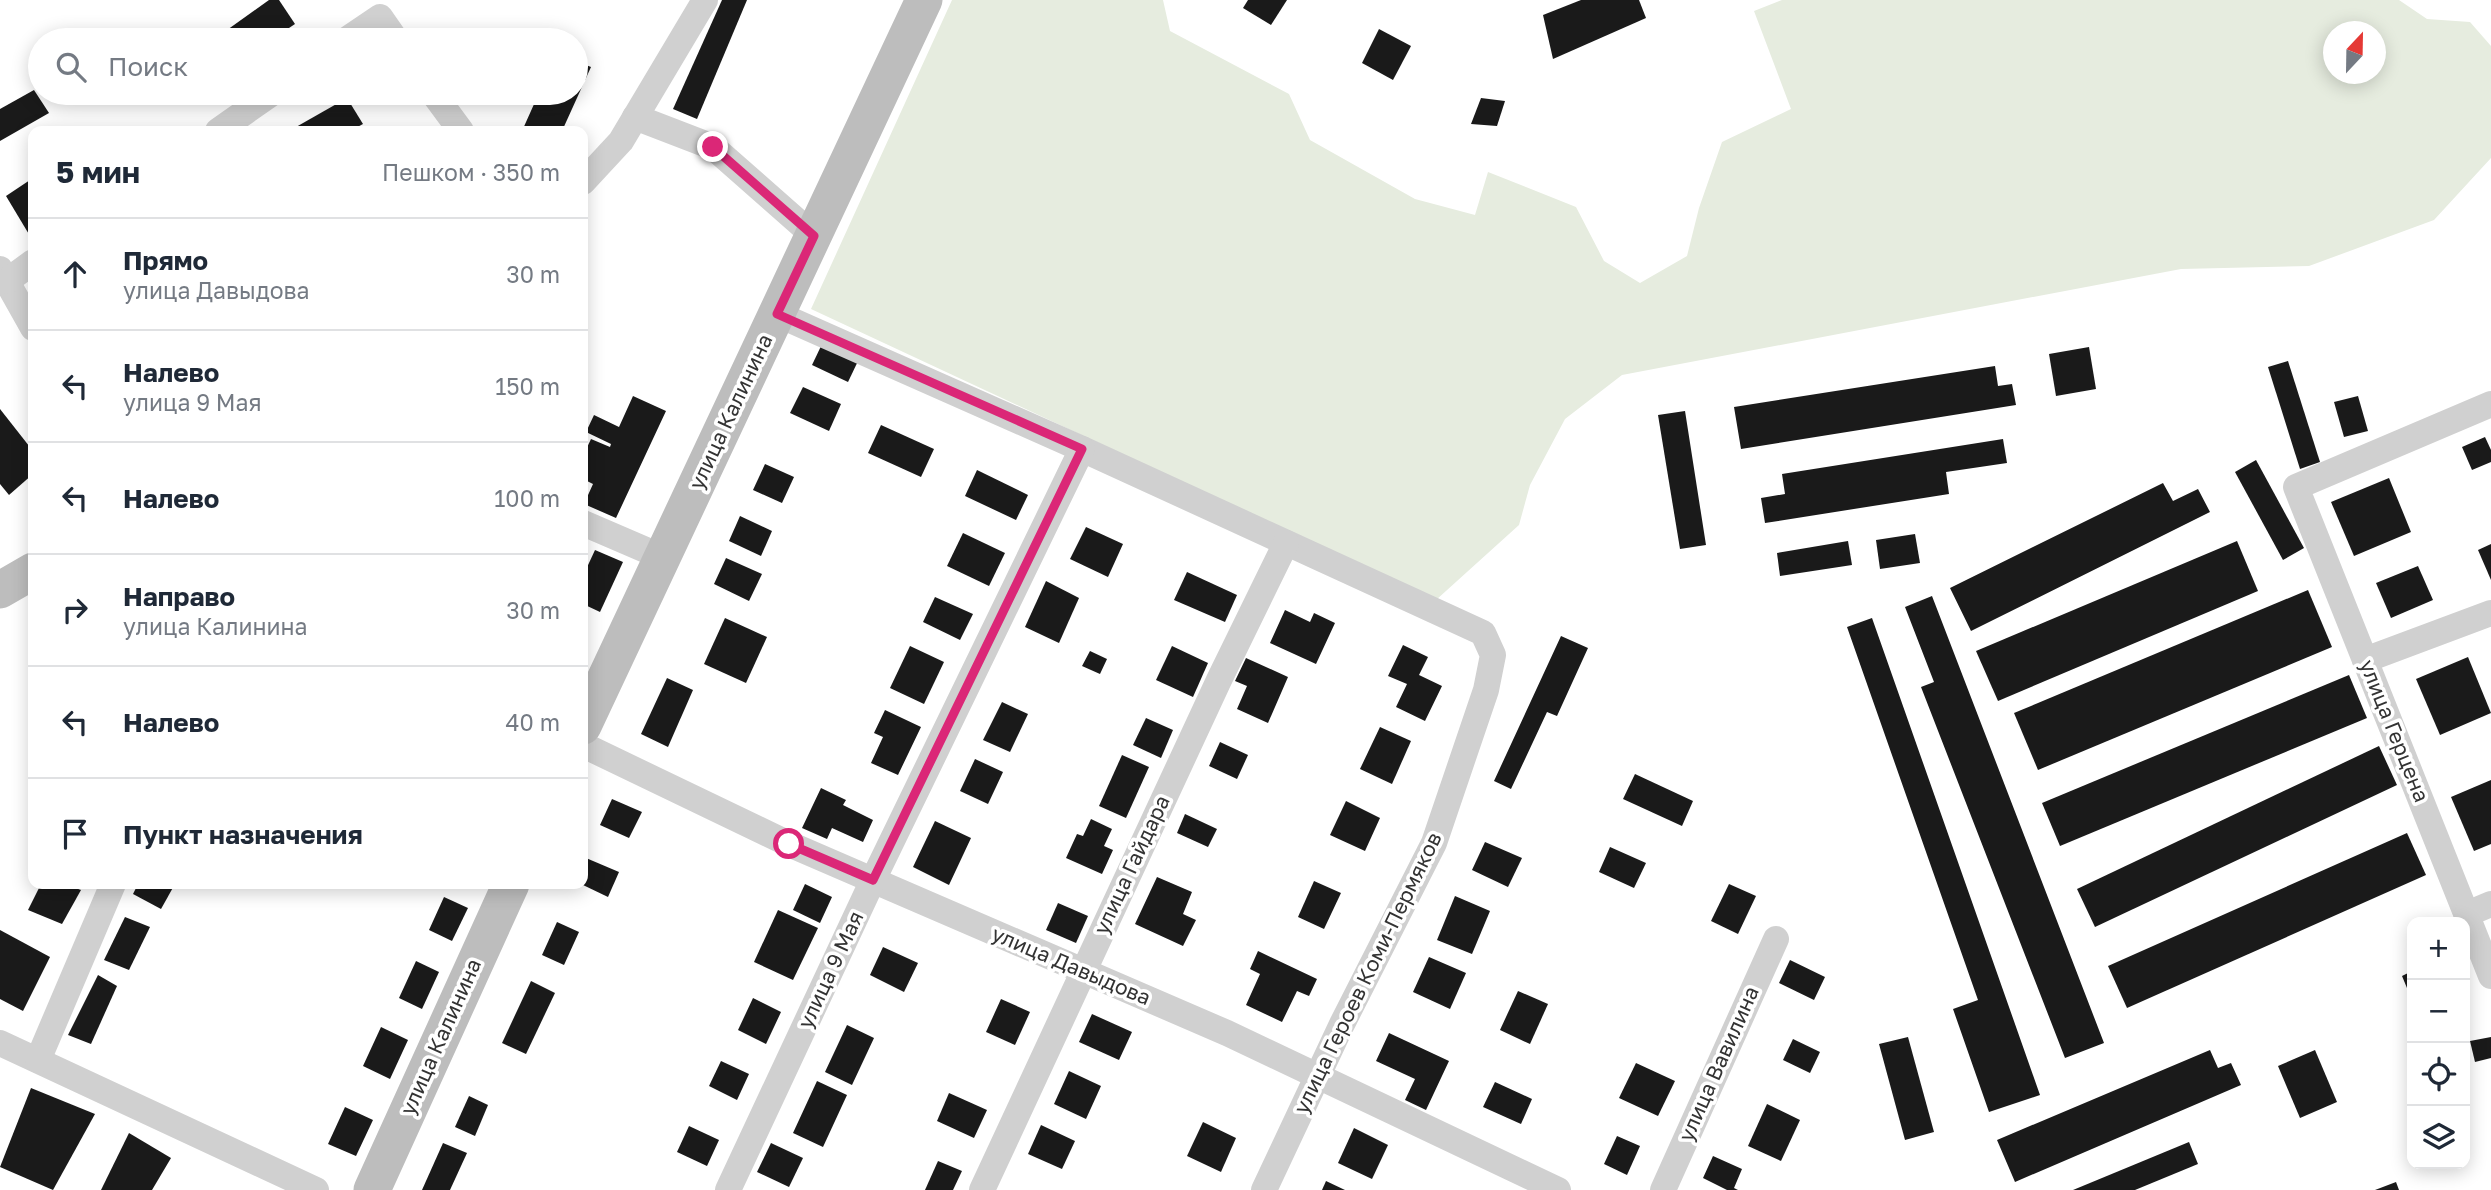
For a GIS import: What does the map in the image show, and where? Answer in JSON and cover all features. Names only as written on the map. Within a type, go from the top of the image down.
[{"type":"street","points":[[588,177],[621,141],[705,0]]},
{"type":"street","name":"улица Калинина","points":[[588,715],[925,0]]},
{"type":"street","points":[[364,28],[380,17],[388,28]]},
{"type":"street","points":[[225,126],[255,105]]},
{"type":"street","points":[[442,105],[457,126]]},
{"type":"street","points":[[635,117],[713,147],[814,236]]},
{"type":"street","points":[[28,264],[3,275],[28,319]]},
{"type":"street","points":[[777,314],[1286,543]]},
{"type":"street","name":"улица Герцена","points":[[2491,404],[2297,487],[2491,976]]},
{"type":"street","name":"улица 9 Мая","points":[[728,1190],[873,880],[1082,449]]},
{"type":"street","points":[[588,525],[662,557]]},
{"type":"street","name":"улица Героев Коми-Пермяков","points":[[1264,1190],[1317,1076],[1434,843],[1486,690],[1493,655],[1483,633],[1286,543]]},
{"type":"street","name":"улица Гайдара","points":[[982,1190],[1286,543]]},
{"type":"street","points":[[0,590],[28,574]]},
{"type":"street","points":[[2365,660],[2491,613]]},
{"type":"street","name":"улица Давыдова","points":[[588,748],[789,844],[1317,1076],[1554,1189]]},
{"type":"street","points":[[38,1060],[111,889]]},
{"type":"street","name":"улица Калинина","points":[[372,1190],[509,889]]},
{"type":"street","points":[[2467,914],[2491,904]]},
{"type":"street","name":"улица Вавилина","points":[[1663,1190],[1776,939]]},
{"type":"street","points":[[0,1042],[316,1190]]},
{"type":"shaded area","points":[[952,0],[1163,0],[1170,31],[1289,94],[1310,140],[1415,199],[1475,215],[1488,172],[1576,207],[1604,261],[1640,283],[1687,256],[1699,208],[1722,142],[1791,109],[1754,11],[1782,0],[2399,0],[2427,19],[2470,22],[2491,46],[2491,158],[2434,220],[2309,266],[2181,269],[1622,375],[1565,419],[1530,485],[1519,525],[1436,600],[811,309]]},
{"type":"building","points":[[269,0],[279,0],[295,24],[289,28],[230,28]]},
{"type":"building","points":[[722,0],[747,0],[697,119],[673,109]]},
{"type":"building","points":[[1248,0],[1287,0],[1271,25],[1243,8]]},
{"type":"building","points":[[1581,0],[1639,0],[1646,18],[1553,59],[1543,15]]},
{"type":"building","points":[[1379,29],[1411,46],[1393,80],[1362,63]]},
{"type":"building","points":[[28,93],[28,105],[44,105],[49,113],[0,141],[0,109]]},
{"type":"building","points":[[1481,98],[1505,101],[1497,126],[1471,124]]},
{"type":"building","points":[[335,105],[351,105],[363,124],[359,126],[298,126]]},
{"type":"building","points":[[534,105],[574,105],[564,126],[524,126]]},
{"type":"building","points":[[28,181],[28,233],[6,196]]},
{"type":"building","points":[[823,342],[859,359],[848,382],[812,365]]},
{"type":"building","points":[[2089,347],[2096,389],[2056,396],[2049,354]]},
{"type":"building","points":[[2288,361],[2320,462],[2300,469],[2268,367]]},
{"type":"building","points":[[1995,366],[1998,386],[2012,384],[2016,405],[1741,449],[1734,407]]},
{"type":"building","points":[[803,387],[841,404],[829,431],[790,413]]},
{"type":"building","points":[[633,396],[666,411],[616,518],[588,506],[588,495],[593,484],[588,482],[588,445],[591,439],[610,447],[611,444],[588,433],[588,428],[594,415],[619,427]]},
{"type":"building","points":[[2358,396],[2368,431],[2344,437],[2334,402]]},
{"type":"building","points":[[0,409],[28,445],[28,478],[9,495],[0,484]]},
{"type":"building","points":[[1685,411],[1706,545],[1680,549],[1658,415]]},
{"type":"building","points":[[881,425],[934,449],[921,477],[868,453]]},
{"type":"building","points":[[2485,437],[2491,450],[2491,462],[2472,470],[2462,447]]},
{"type":"building","points":[[2003,439],[2007,463],[1946,472],[1949,494],[1765,523],[1761,498],[1785,494],[1782,474]]},
{"type":"building","points":[[2256,460],[2304,548],[2283,560],[2235,472]]},
{"type":"building","points":[[765,464],[794,477],[782,503],[753,490]]},
{"type":"building","points":[[977,470],[1028,495],[1016,520],[965,496]]},
{"type":"building","points":[[2389,478],[2411,532],[2354,556],[2331,502]]},
{"type":"building","points":[[2163,483],[2173,501],[2198,489],[2210,512],[1971,631],[1950,588]]},
{"type":"building","points":[[740,516],[772,531],[761,556],[729,541]]},
{"type":"building","points":[[1086,527],[1123,544],[1108,577],[1070,559]]},
{"type":"building","points":[[963,533],[1005,553],[989,586],[947,566]]},
{"type":"building","points":[[1915,534],[1920,563],[1880,569],[1876,540]]},
{"type":"building","points":[[1848,541],[1852,565],[1780,576],[1777,553]]},
{"type":"building","points":[[2237,541],[2258,591],[1998,701],[1976,651]]},
{"type":"building","points":[[2491,544],[2491,580],[2478,550]]},
{"type":"building","points":[[595,550],[623,562],[600,612],[588,606],[588,565]]},
{"type":"building","points":[[726,558],[762,574],[749,601],[714,584]]},
{"type":"building","points":[[2418,566],[2433,600],[2391,618],[2376,583]]},
{"type":"building","points":[[1187,572],[1237,595],[1225,622],[1174,600]]},
{"type":"building","points":[[1046,581],[1079,598],[1059,643],[1025,627]]},
{"type":"building","points":[[2308,590],[2332,647],[2038,770],[2014,713]]},
{"type":"building","points":[[1932,596],[2104,1043],[2065,1058],[1921,687],[1934,682],[1905,607]]},
{"type":"building","points":[[935,597],[973,614],[960,640],[923,622]]},
{"type":"building","points":[[1285,610],[1310,622],[1314,613],[1335,623],[1316,664],[1270,643]]},
{"type":"building","points":[[725,618],[767,637],[746,683],[704,664]]},
{"type":"building","points":[[1872,618],[2040,1095],[1989,1112],[1953,1009],[1978,1000],[1847,627]]},
{"type":"building","points":[[1561,636],[1588,648],[1557,716],[1547,712],[1511,789],[1494,781]]},
{"type":"building","points":[[1403,645],[1428,657],[1419,675],[1442,686],[1425,721],[1396,707],[1407,684],[1388,676]]},
{"type":"building","points":[[910,646],[944,662],[924,704],[890,688]]},
{"type":"building","points":[[1172,646],[1208,663],[1193,697],[1156,680]]},
{"type":"building","points":[[1090,651],[1107,659],[1100,674],[1082,666]]},
{"type":"building","points":[[2468,657],[2491,713],[2440,735],[2416,679]]},
{"type":"building","points":[[1246,658],[1288,677],[1268,723],[1237,709],[1247,686],[1235,681]]},
{"type":"building","points":[[2349,675],[2367,718],[2060,846],[2042,803]]},
{"type":"building","points":[[667,678],[693,690],[668,747],[641,734]]},
{"type":"building","points":[[1002,702],[1028,714],[1010,752],[983,740]]},
{"type":"building","points":[[885,710],[921,727],[898,775],[871,763],[883,737],[874,733]]},
{"type":"building","points":[[1146,718],[1173,730],[1161,758],[1133,745]]},
{"type":"building","points":[[1380,727],[1411,741],[1392,784],[1360,769]]},
{"type":"building","points":[[1220,742],[1248,755],[1237,779],[1209,766]]},
{"type":"building","points":[[2379,746],[2397,785],[2095,927],[2077,889]]},
{"type":"building","points":[[1122,755],[1149,767],[1126,818],[1099,806]]},
{"type":"building","points":[[975,759],[1003,772],[988,804],[960,791]]},
{"type":"building","points":[[1635,774],[1693,801],[1682,826],[1623,799]]},
{"type":"building","points":[[2491,780],[2491,844],[2474,851],[2451,797]]},
{"type":"building","points":[[821,788],[846,800],[843,805],[873,820],[863,842],[832,828],[827,839],[802,828]]},
{"type":"building","points":[[612,799],[642,812],[629,838],[600,825]]},
{"type":"building","points":[[1346,801],[1380,818],[1365,851],[1330,835]]},
{"type":"building","points":[[1185,814],[1217,829],[1208,847],[1177,833]]},
{"type":"building","points":[[1091,819],[1112,829],[1104,846],[1113,850],[1102,874],[1066,858],[1077,834],[1083,836]]},
{"type":"building","points":[[935,821],[971,838],[949,885],[913,867]]},
{"type":"building","points":[[2407,833],[2426,875],[2127,1008],[2108,966]]},
{"type":"building","points":[[1485,842],[1522,858],[1508,887],[1472,870]]},
{"type":"building","points":[[1610,847],[1646,863],[1634,888],[1599,872]]},
{"type":"building","points":[[588,859],[619,872],[608,897],[588,887]]},
{"type":"building","points":[[1157,877],[1192,892],[1183,914],[1196,920],[1183,946],[1135,924]]},
{"type":"building","points":[[1314,881],[1341,893],[1324,929],[1298,917]]},
{"type":"building","points":[[805,884],[832,897],[820,923],[793,910]]},
{"type":"building","points":[[1729,884],[1756,896],[1738,934],[1711,921]]},
{"type":"building","points":[[38,889],[81,890],[62,924],[28,910]]},
{"type":"building","points":[[136,889],[172,889],[161,909],[133,894]]},
{"type":"building","points":[[1455,896],[1490,911],[1472,954],[1437,940]]},
{"type":"building","points":[[444,897],[468,908],[452,941],[429,930]]},
{"type":"building","points":[[1058,903],[1088,916],[1076,943],[1046,930]]},
{"type":"building","points":[[778,910],[818,928],[793,980],[754,962]]},
{"type":"building","points":[[125,917],[150,927],[129,970],[104,960]]},
{"type":"building","points":[[557,922],[579,932],[564,965],[542,955]]},
{"type":"building","points":[[0,930],[50,957],[23,1011],[0,999]]},
{"type":"building","points":[[883,947],[918,963],[904,992],[870,975]]},
{"type":"building","points":[[1258,951],[1317,979],[1309,996],[1297,991],[1282,1022],[1246,1005],[1260,974],[1250,969]]},
{"type":"building","points":[[1429,957],[1466,973],[1450,1009],[1413,992]]},
{"type":"building","points":[[1790,960],[1825,977],[1814,1000],[1779,983]]},
{"type":"building","points":[[416,961],[439,972],[422,1009],[399,998]]},
{"type":"building","points":[[2407,974],[2407,988],[2402,976]]},
{"type":"building","points":[[98,975],[117,986],[91,1044],[68,1035]]},
{"type":"building","points":[[531,981],[555,993],[526,1054],[502,1043]]},
{"type":"building","points":[[1518,991],[1548,1004],[1530,1044],[1500,1030]]},
{"type":"building","points":[[753,998],[781,1012],[766,1044],[738,1030]]},
{"type":"building","points":[[1001,999],[1030,1012],[1015,1045],[986,1032]]},
{"type":"building","points":[[1092,1014],[1132,1032],[1119,1060],[1079,1042]]},
{"type":"building","points":[[847,1025],[874,1038],[852,1085],[825,1072]]},
{"type":"building","points":[[381,1027],[408,1040],[390,1079],[363,1066]]},
{"type":"building","points":[[1389,1033],[1449,1061],[1426,1110],[1405,1100],[1415,1079],[1376,1061]]},
{"type":"building","points":[[1908,1037],[1934,1132],[1905,1140],[1879,1044]]},
{"type":"building","points":[[2491,1037],[2491,1058],[2475,1062],[2470,1041]]},
{"type":"building","points":[[1793,1039],[1820,1052],[1810,1073],[1783,1060]]},
{"type":"building","points":[[2210,1050],[2218,1068],[2231,1063],[2241,1085],[2015,1182],[1997,1140]]},
{"type":"building","points":[[2315,1050],[2337,1102],[2300,1118],[2278,1066]]},
{"type":"building","points":[[721,1061],[749,1074],[737,1100],[709,1086]]},
{"type":"building","points":[[1636,1063],[1675,1081],[1658,1116],[1619,1098]]},
{"type":"building","points":[[1069,1071],[1101,1086],[1086,1119],[1054,1104]]},
{"type":"building","points":[[817,1081],[847,1095],[823,1147],[793,1133]]},
{"type":"building","points":[[1495,1082],[1532,1099],[1521,1124],[1483,1107]]},
{"type":"building","points":[[31,1088],[95,1114],[53,1190],[0,1167]]},
{"type":"building","points":[[949,1093],[987,1110],[974,1138],[937,1121]]},
{"type":"building","points":[[469,1096],[488,1105],[475,1136],[455,1127]]},
{"type":"building","points":[[1767,1104],[1800,1120],[1781,1161],[1748,1146]]},
{"type":"building","points":[[345,1107],[373,1120],[356,1156],[328,1144]]},
{"type":"building","points":[[1203,1122],[1236,1138],[1221,1172],[1187,1156]]},
{"type":"building","points":[[1041,1125],[1075,1141],[1062,1169],[1028,1154]]},
{"type":"building","points":[[689,1126],[719,1140],[707,1166],[677,1152]]},
{"type":"building","points":[[1354,1128],[1388,1145],[1372,1179],[1338,1163]]},
{"type":"building","points":[[129,1133],[171,1158],[152,1190],[101,1190]]},
{"type":"building","points":[[1617,1136],[1640,1146],[1627,1175],[1604,1164]]},
{"type":"building","points":[[2189,1142],[2198,1164],[2135,1190],[2073,1190]]},
{"type":"building","points":[[443,1143],[467,1153],[450,1190],[422,1190]]},
{"type":"building","points":[[771,1143],[803,1158],[789,1187],[757,1172]]},
{"type":"building","points":[[1713,1156],[1742,1169],[1734,1188],[1738,1190],[1727,1190],[1703,1178]]},
{"type":"building","points":[[938,1161],[962,1171],[953,1190],[925,1190]]},
{"type":"building","points":[[1326,1181],[1345,1190],[1322,1190]]},
{"type":"building","points":[[2396,1182],[2399,1190],[2375,1190]]},
{"type":"route","points":[[713,147],[814,236],[777,314],[1082,449],[873,880],[789,844]]}]
